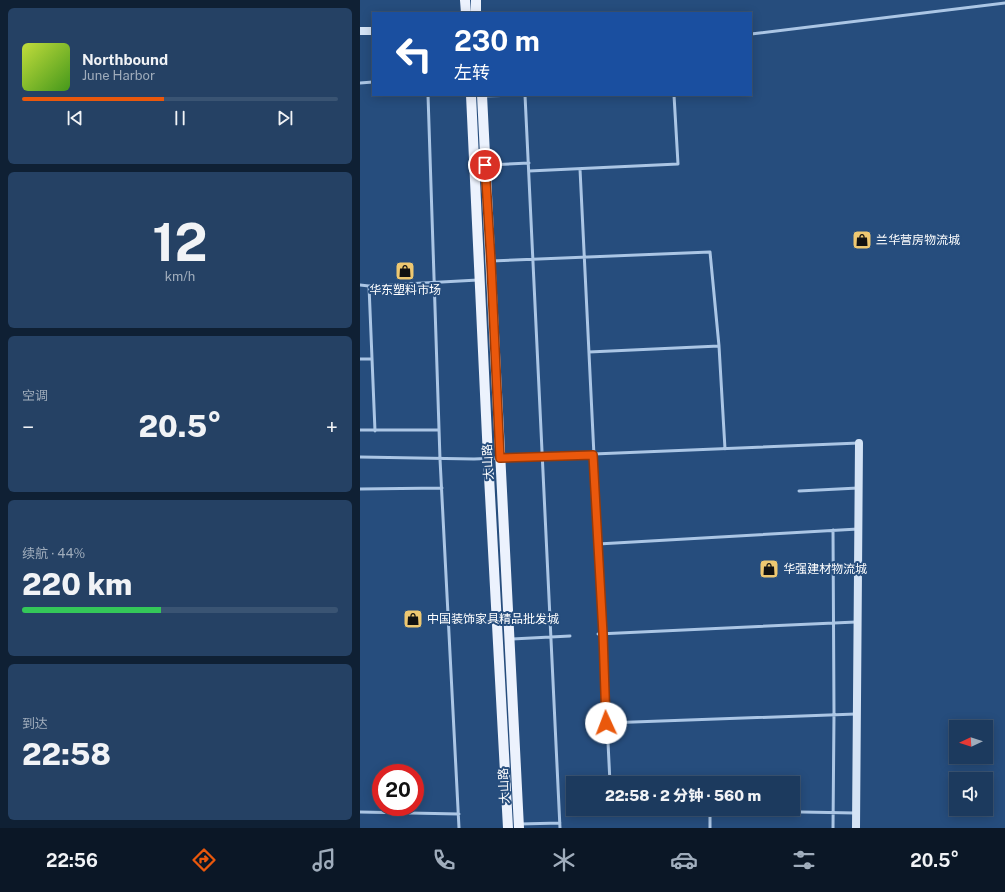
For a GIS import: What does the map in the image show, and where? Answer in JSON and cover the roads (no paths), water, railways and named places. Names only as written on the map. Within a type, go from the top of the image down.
[{"type":"main road","points":[[466,0],[466,12]]},
{"type":"main road","points":[[476,0],[476,12]]},
{"type":"main road","name":"大山路","points":[[471,96],[479,280],[508,828]]},
{"type":"main road","name":"大山路","points":[[482,96],[519,826]]},
{"type":"street","points":[[360,31],[372,31]]},
{"type":"street","points":[[856,828],[859,443]]},
{"type":"lane","points":[[752,34],[1005,3]]},
{"type":"lane","points":[[360,82],[372,82]]},
{"type":"lane","points":[[428,96],[440,459],[459,828]]},
{"type":"lane","points":[[525,96],[560,828]]},
{"type":"lane","points":[[529,171],[678,164],[674,96]]},
{"type":"lane","points":[[485,165],[529,162]]},
{"type":"lane","points":[[580,169],[610,776]]},
{"type":"lane","points":[[491,261],[710,252],[719,346],[725,449]]},
{"type":"lane","points":[[360,285],[369,286],[479,280]]},
{"type":"lane","points":[[369,286],[375,431]]},
{"type":"lane","points":[[589,352],[719,346]]},
{"type":"lane","points":[[360,359],[372,359]]},
{"type":"lane","points":[[360,430],[439,430]]},
{"type":"lane","points":[[360,457],[474,459],[859,443]]},
{"type":"lane","points":[[360,489],[442,488]]},
{"type":"lane","points":[[798,491],[858,488]]},
{"type":"lane","points":[[598,544],[858,529]]},
{"type":"lane","points":[[833,530],[833,828]]},
{"type":"lane","points":[[598,634],[857,622]]},
{"type":"lane","points":[[510,639],[570,636]]},
{"type":"lane","points":[[606,723],[857,714]]},
{"type":"lane","points":[[360,812],[459,814]]},
{"type":"lane","points":[[800,812],[856,813]]},
{"type":"lane","points":[[710,816],[710,828]]},
{"type":"lane","points":[[519,826],[560,823]]},
{"type":"place","name":"兰华营房物流城","points":[[862,240]]},
{"type":"place","name":"华东塑料市场","points":[[405,271]]},
{"type":"place","name":"华强建材物流城","points":[[769,569]]},
{"type":"place","name":"中国装饰家具精品批发城","points":[[413,619]]}]
